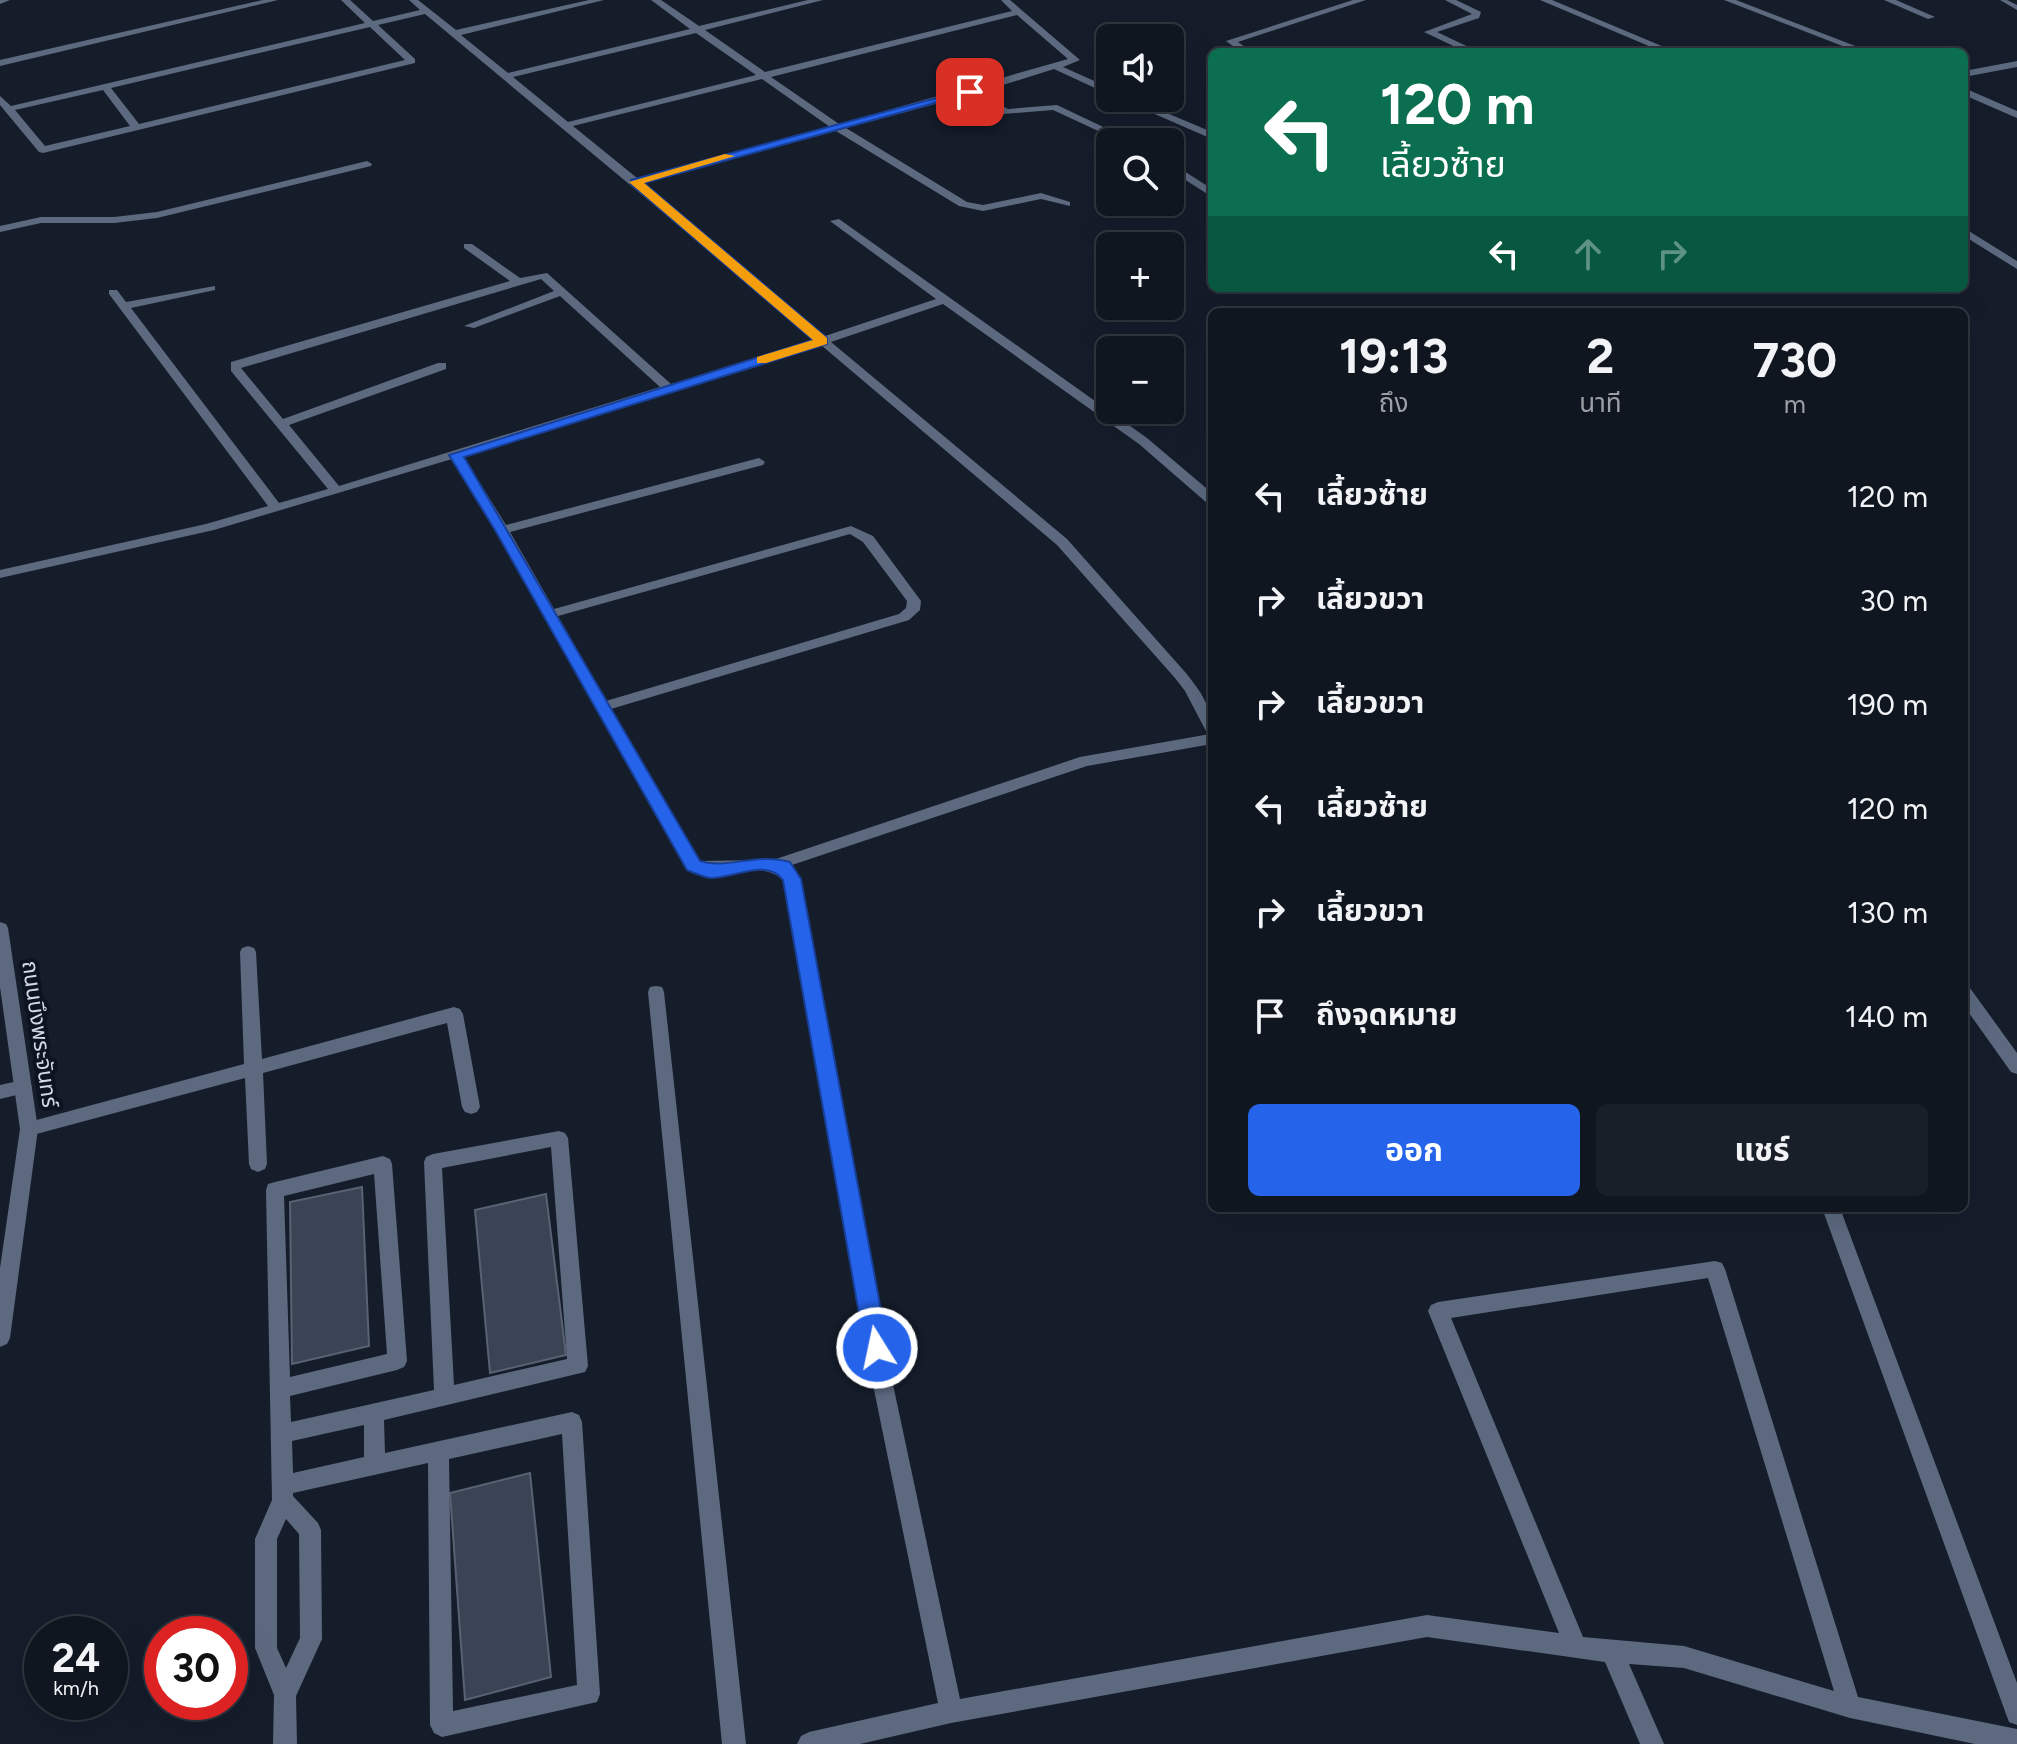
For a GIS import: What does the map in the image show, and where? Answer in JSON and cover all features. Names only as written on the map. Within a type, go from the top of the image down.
[{"type":"street","points":[[0,1],[6,0]]},
{"type":"street","points":[[0,63],[274,0]]},
{"type":"street","points":[[0,99],[43,150],[412,61],[345,0]]},
{"type":"street","points":[[413,0],[567,125],[1062,542],[1180,675],[1208,722]]},
{"type":"street","points":[[456,33],[600,0]]},
{"type":"street","points":[[655,0],[837,127],[972,208],[1039,196],[1066,204]]},
{"type":"street","points":[[505,76],[819,0]]},
{"type":"street","points":[[635,182],[1073,62],[1074,56],[1005,0]]},
{"type":"street","points":[[1241,48],[1231,41],[1362,0]]},
{"type":"street","points":[[1449,0],[1477,12],[1476,16],[1429,32],[1465,48]]},
{"type":"street","points":[[1544,0],[1661,48]]},
{"type":"street","points":[[1728,0],[1855,48]]},
{"type":"street","points":[[1888,0],[1931,17]]},
{"type":"street","points":[[9,109],[427,11]]},
{"type":"street","points":[[567,125],[1017,12]]},
{"type":"street","points":[[1968,73],[2017,64]]},
{"type":"street","points":[[1056,67],[1096,86]]},
{"type":"street","points":[[106,87],[137,128]]},
{"type":"street","points":[[970,92],[1006,112],[1054,107],[1100,128]]},
{"type":"street","points":[[1968,93],[2017,115]]},
{"type":"street","points":[[1156,112],[1208,134]]},
{"type":"street","points":[[0,229],[41,220],[114,220],[157,215],[367,164]]},
{"type":"street","points":[[1184,175],[1208,191]]},
{"type":"street","points":[[835,221],[1143,441],[1208,496]]},
{"type":"street","points":[[1968,234],[2017,266]]},
{"type":"street","points":[[468,246],[517,281]]},
{"type":"street","points":[[336,491],[235,368],[235,364],[543,275],[668,388]]},
{"type":"street","points":[[124,306],[211,288]]},
{"type":"street","points":[[470,326],[563,291]]},
{"type":"street","points":[[113,292],[276,508]]},
{"type":"street","points":[[0,574],[209,527],[336,491],[822,341],[943,300]]},
{"type":"street","points":[[281,424],[442,366]]},
{"type":"street","points":[[456,455],[693,866],[710,871],[767,863],[783,867],[792,879],[881,1375],[951,1712]]},
{"type":"street","points":[[502,530],[759,462]]},
{"type":"street","points":[[550,614],[851,530],[868,539],[914,601],[913,610],[904,617],[602,707]]},
{"type":"street","points":[[774,865],[1085,761],[1208,740]]},
{"type":"street","name":"ถนนบึงพระจันทร์","points":[[0,928],[29,1129],[0,1338]]},
{"type":"street","points":[[248,952],[258,1164]]},
{"type":"street","points":[[656,992],[734,1744]]},
{"type":"street","points":[[1968,999],[2017,1067]]},
{"type":"street","points":[[29,1129],[255,1065],[454,1014],[471,1107]]},
{"type":"street","points":[[0,1092],[23,1087]]},
{"type":"street","points":[[282,1434],[444,1397],[578,1366],[559,1138],[433,1162],[444,1397]]},
{"type":"street","points":[[280,1389],[397,1361],[383,1164],[275,1190],[280,1389],[282,1434],[283,1493],[266,1539],[266,1648],[285,1695],[285,1744]]},
{"type":"street","points":[[1832,1212],[2017,1714]]},
{"type":"street","points":[[1575,1645],[1438,1311],[1715,1269],[1850,1707]]},
{"type":"street","points":[[374,1413],[375,1465]]},
{"type":"street","points":[[283,1493],[375,1465],[438,1451],[572,1422],[589,1694],[442,1725],[438,1451]]},
{"type":"street","points":[[283,1493],[310,1530],[311,1639],[285,1695]]},
{"type":"street","points":[[809,1744],[951,1712],[1427,1626],[1612,1652],[1684,1657],[1850,1707],[2017,1741]]},
{"type":"street","points":[[1612,1652],[1652,1744]]},
{"type":"lane","points":[[2003,0],[2017,8]]},
{"type":"building","points":[[362,1187],[369,1346],[292,1364],[290,1202]]},
{"type":"building","points":[[546,1194],[566,1355],[490,1373],[475,1210]]},
{"type":"building","points":[[530,1473],[551,1677],[465,1700],[450,1493]]},
{"type":"slow traffic","points":[[729,156],[635,182],[822,341],[761,360]]},
{"type":"route","points":[[877,1348],[792,879],[783,867],[767,863],[710,871],[693,866],[456,455],[822,341],[635,182],[970,92]]}]
